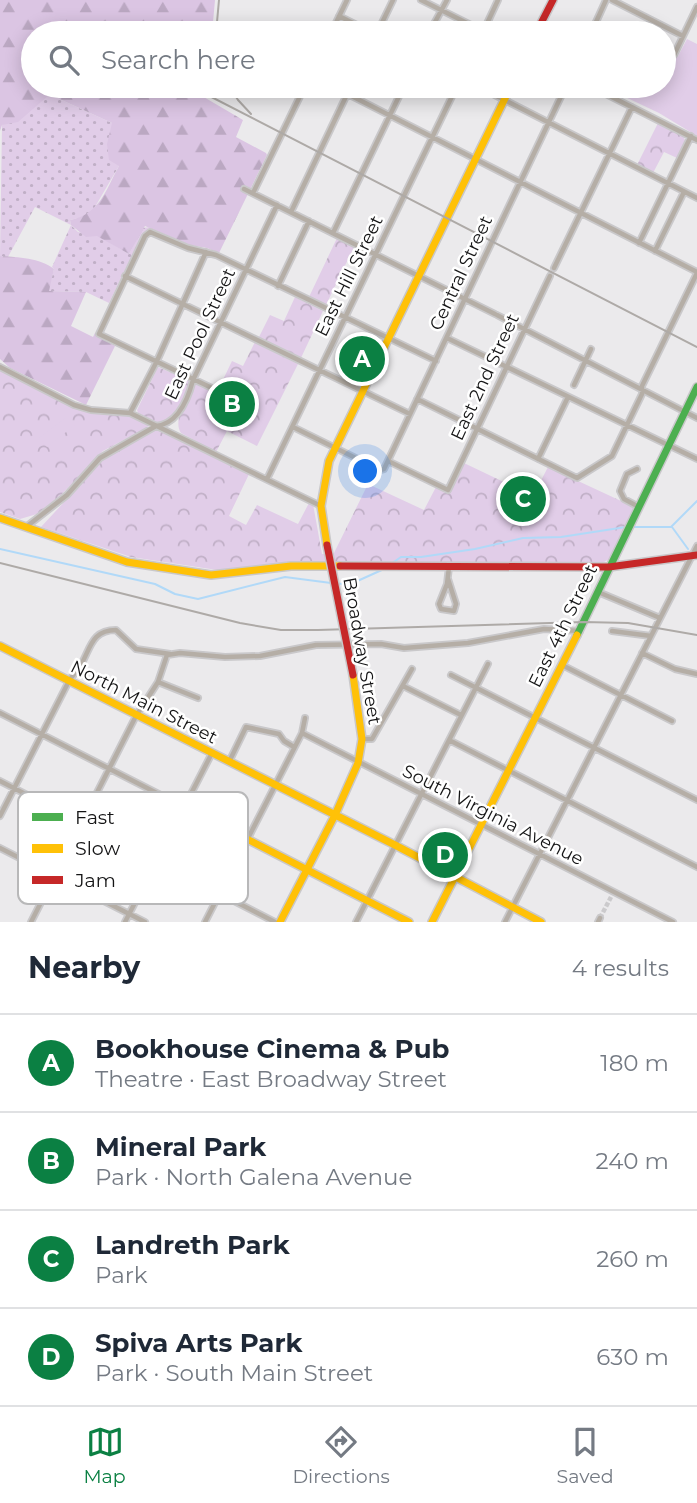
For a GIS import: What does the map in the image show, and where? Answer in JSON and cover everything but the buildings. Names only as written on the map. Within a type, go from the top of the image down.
[{"type":"street","points":[[337,21],[347,0]]},
{"type":"street","points":[[382,21],[393,0]]},
{"type":"street","points":[[421,0],[462,21]]},
{"type":"street","points":[[435,21],[447,0]]},
{"type":"street","points":[[489,21],[498,0]]},
{"type":"street","points":[[542,21],[552,0]]},
{"type":"street","points":[[596,21],[606,0]]},
{"type":"street","points":[[612,0],[653,21]]},
{"type":"street","points":[[676,51],[697,7]]},
{"type":"street","points":[[339,16],[350,21]]},
{"type":"street","points":[[676,32],[683,36]]},
{"type":"street","points":[[253,193],[299,98]]},
{"type":"street","points":[[291,212],[346,98]]},
{"type":"street","points":[[356,98],[697,273],[612,456],[577,478],[417,400]]},
{"type":"street","points":[[333,233],[398,98]]},
{"type":"street","name":"East Hill Street","points":[[267,479],[451,98]]},
{"type":"street","points":[[500,98],[697,198]]},
{"type":"street","name":"Central Street","points":[[335,448],[380,470],[384,469],[560,98]]},
{"type":"street","points":[[614,98],[697,140]]},
{"type":"street","points":[[418,276],[504,100]]},
{"type":"street","points":[[554,268],[632,107]]},
{"type":"street","points":[[639,243],[691,136]]},
{"type":"street","points":[[244,188],[697,418]]},
{"type":"street","points":[[655,251],[684,192]]},
{"type":"street","name":"East Pool Street","points":[[25,527],[56,505],[100,458],[175,418],[277,205]]},
{"type":"street","points":[[278,286],[309,221]]},
{"type":"street","points":[[214,389],[99,334],[125,275],[149,232],[188,248],[206,252],[436,361]]},
{"type":"street","points":[[130,414],[206,252]]},
{"type":"street","points":[[125,275],[410,414]]},
{"type":"street","name":"Broadway Street","points":[[358,763],[362,739],[353,675],[321,506],[325,474],[335,448],[418,276]]},
{"type":"street","name":"East 2nd Street","points":[[387,461],[448,490],[550,276]]},
{"type":"street","points":[[447,338],[696,457]]},
{"type":"street","points":[[574,385],[591,349]]},
{"type":"street","points":[[0,366],[74,405],[91,410],[130,414],[321,506]]},
{"type":"street","name":"East 4th Street","points":[[432,922],[580,631],[697,387]]},
{"type":"street","points":[[538,459],[568,397]]},
{"type":"street","points":[[293,427],[335,448]]},
{"type":"street","points":[[637,469],[626,474],[620,491],[624,499],[639,507]]},
{"type":"street","points":[[0,519],[99,554],[145,567],[211,575],[276,567],[317,566],[610,567],[694,555]]},
{"type":"street","points":[[505,922],[697,546]]},
{"type":"street","points":[[617,553],[623,566]]},
{"type":"street","points":[[448,579],[456,604],[454,611],[450,612],[441,609],[439,604],[448,579],[449,567]]},
{"type":"street","points":[[598,592],[660,618]]},
{"type":"street","points":[[0,816],[69,681],[81,665],[90,643],[99,634],[113,629],[121,632],[136,649],[170,654],[260,656],[317,645],[381,645],[404,648],[468,643],[544,629],[580,631]]},
{"type":"street","points":[[612,631],[651,636]]},
{"type":"street","name":"North Main Street","points":[[0,646],[395,845],[541,922]]},
{"type":"street","points":[[642,653],[675,669],[697,674]]},
{"type":"street","points":[[97,792],[136,716],[158,682],[163,662],[170,654]]},
{"type":"street","points":[[356,922],[488,664]]},
{"type":"street","points":[[562,666],[672,721]]},
{"type":"street","points":[[362,739],[372,739],[412,669]]},
{"type":"street","points":[[451,675],[697,800]]},
{"type":"street","points":[[158,682],[198,698]]},
{"type":"street","points":[[403,686],[461,715]]},
{"type":"street","points":[[0,713],[154,792]]},
{"type":"street","points":[[248,837],[302,733],[305,718]]},
{"type":"street","points":[[229,762],[246,727],[279,734],[294,747]]},
{"type":"street","name":"South Virginia Avenue","points":[[302,733],[540,855],[612,895],[673,922]]},
{"type":"street","points":[[449,740],[697,867]]},
{"type":"street","points":[[192,792],[212,753]]},
{"type":"street","points":[[240,904],[277,922],[335,815],[358,763]]},
{"type":"street","points":[[0,781],[22,792]]},
{"type":"street","points":[[248,840],[409,922]]},
{"type":"street","points":[[0,848],[18,857]]},
{"type":"street","points":[[31,922],[40,904]]},
{"type":"street","points":[[109,904],[145,922]]},
{"type":"street","points":[[125,922],[134,904]]},
{"type":"street","points":[[205,922],[214,904]]},
{"type":"green space","points":[[0,0],[215,0],[213,21],[21,21],[21,98],[46,98],[18,122],[2,125],[0,131]]},
{"type":"green space","points":[[687,39],[697,44],[697,136],[627,98],[676,98],[678,56]]},
{"type":"green space","points":[[45,98],[57,98],[112,123],[119,166],[92,212],[70,220],[71,225],[35,207],[8,257],[0,256],[2,125]]},
{"type":"green space","points":[[57,98],[205,98],[243,120],[236,137],[267,155],[219,253],[190,245],[145,226],[129,254],[97,236],[86,237],[71,225],[70,220],[95,207],[119,166],[109,160],[107,144],[112,123]]},
{"type":"green space","points":[[658,123],[683,136],[685,140],[677,158],[664,152],[653,173],[637,165]]},
{"type":"green space","points":[[71,225],[78,232],[97,235],[129,254],[143,228],[150,227],[142,235],[109,303],[86,292],[48,291],[54,269],[52,267]]},
{"type":"green space","points":[[337,238],[354,247],[326,305],[309,297]]},
{"type":"green space","points":[[0,256],[36,260],[54,269],[49,291],[86,292],[71,326],[93,337],[95,333],[115,346],[86,405],[10,368],[0,359]]},
{"type":"green space","points":[[295,297],[323,311],[300,360],[258,339],[270,315],[284,321]]},
{"type":"green space","points":[[255,342],[298,364],[257,446],[227,431],[216,452],[181,433],[180,413],[197,378],[219,388],[232,361],[243,366]]},
{"type":"green space","points":[[0,367],[60,397],[92,408],[120,411],[149,423],[148,427],[103,451],[62,494],[37,514],[20,519],[0,512]]},
{"type":"green space","points":[[158,367],[188,380],[190,384],[179,407],[161,424],[137,410]]},
{"type":"green space","points":[[67,417],[75,425],[47,447],[39,438]]},
{"type":"green space","points":[[157,429],[250,472],[229,516],[246,525],[257,505],[298,524],[310,501],[313,504],[322,554],[334,553],[368,484],[424,510],[436,487],[445,492],[451,489],[464,463],[533,496],[548,467],[634,507],[609,559],[601,564],[305,564],[217,570],[131,557],[41,527],[103,460]]},
{"type":"green space","points":[[437,837],[463,851],[452,871],[426,858]]},
{"type":"waterway","points":[[631,527],[671,527],[697,501]]},
{"type":"waterway","points":[[391,564],[401,557],[421,557],[475,549],[523,538],[561,537],[626,527]]},
{"type":"waterway","points":[[672,527],[688,549]]},
{"type":"waterway","points":[[0,549],[155,584],[175,594],[198,599],[285,577],[331,583]]},
{"type":"waterway","points":[[337,584],[353,583],[384,569]]},
{"type":"tunnel","points":[[600,918],[611,897]]},
{"type":"railway","points":[[217,21],[219,0]]},
{"type":"railway","points":[[213,98],[697,347]]},
{"type":"railway","points":[[237,98],[251,114]]},
{"type":"railway","points":[[0,563],[240,623],[281,630],[584,622],[628,623],[697,635]]},
{"type":"traffic: fast","points":[[577,635],[697,387]]},
{"type":"traffic: slow","points":[[327,545],[321,506],[329,461],[505,98]]},
{"type":"traffic: slow","points":[[0,518],[127,562],[211,575],[291,566],[340,566]]},
{"type":"traffic: slow","points":[[432,922],[577,635]]},
{"type":"traffic: slow","points":[[0,646],[395,845],[541,922]]},
{"type":"traffic: slow","points":[[280,922],[335,815],[358,763],[362,739],[353,675]]},
{"type":"traffic: slow","points":[[248,840],[409,922]]},
{"type":"traffic: jam","points":[[542,21],[553,0]]},
{"type":"traffic: jam","points":[[327,545],[353,675]]},
{"type":"traffic: jam","points":[[340,566],[609,567],[697,555]]},
{"type":"place","name":"Bookhouse Cinema & Pub","points":[[362,359]]},
{"type":"place","name":"Mineral Park","points":[[232,404]]},
{"type":"place","name":"Landreth Park","points":[[523,499]]},
{"type":"place","name":"Spiva Arts Park","points":[[445,855]]}]
